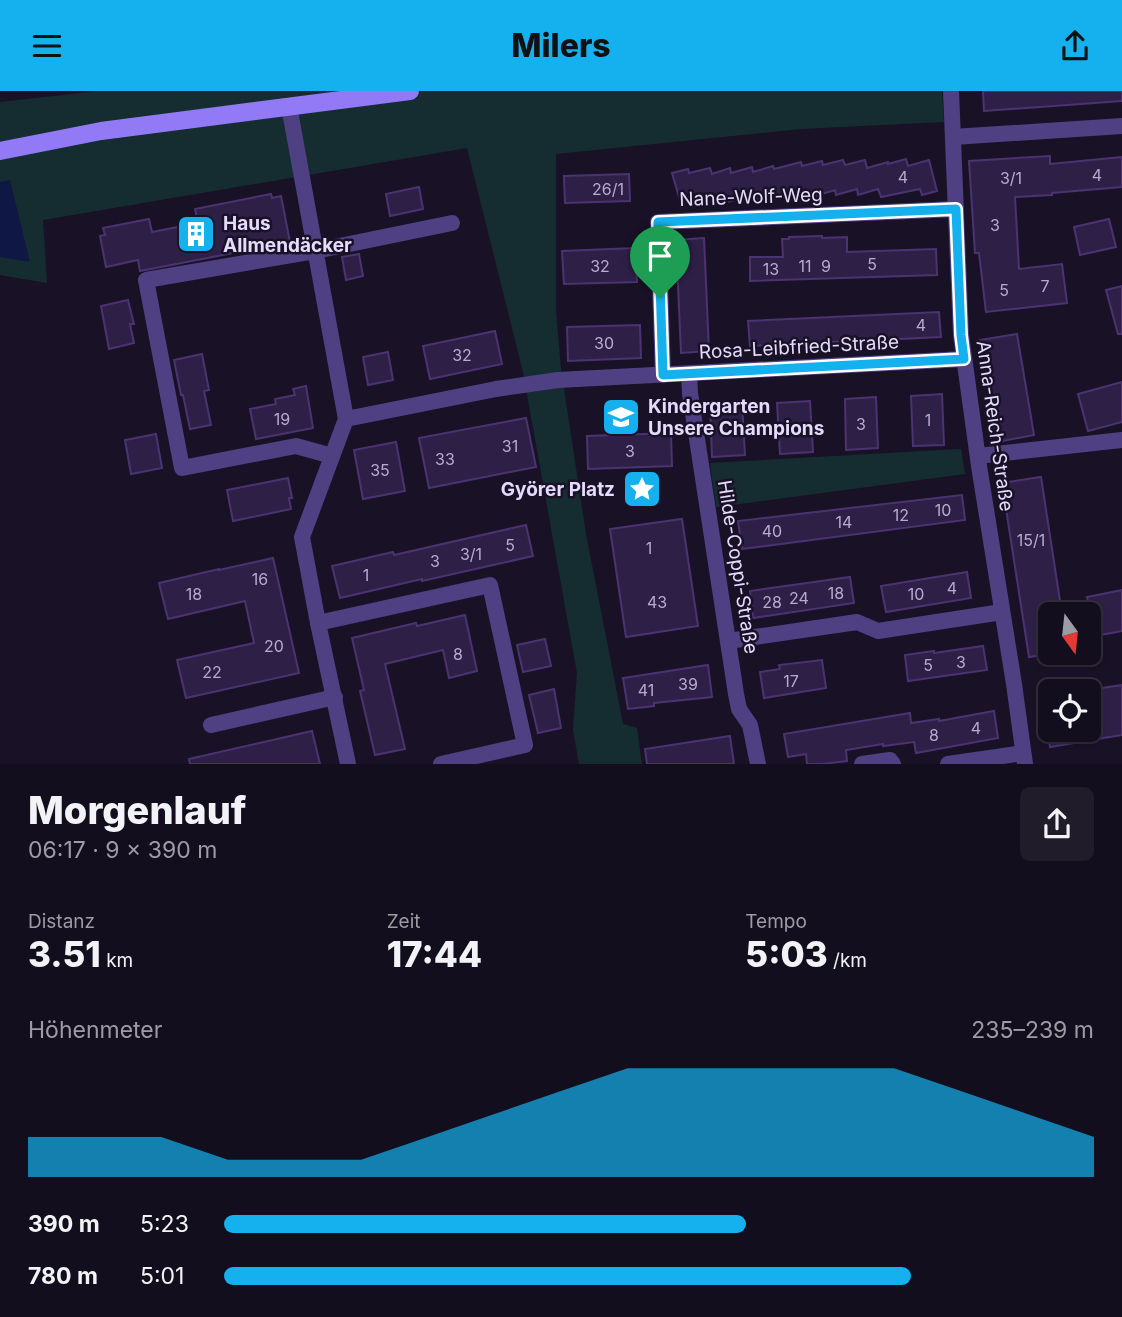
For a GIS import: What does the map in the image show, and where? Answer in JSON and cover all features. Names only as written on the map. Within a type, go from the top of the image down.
[{"type":"main road","points":[[0,151],[101,131],[410,91]]},
{"type":"street","name":"Anna-Reich-Straße","points":[[951,91],[961,335],[1024,758]]},
{"type":"street","points":[[289,106],[346,419],[302,537],[348,764]]},
{"type":"street","points":[[953,137],[1122,126]]},
{"type":"street","name":"Nane-Wolf-Weg","points":[[663,375],[658,222],[956,209]]},
{"type":"street","points":[[332,456],[296,446],[182,468],[146,280],[315,251],[452,223]]},
{"type":"street","name":"Rosa-Leibfried-Straße","points":[[346,419],[539,382],[964,359]]},
{"type":"street","name":"Hilde-Coppi-Straße","points":[[688,373],[736,695],[740,709],[750,725],[758,764]]},
{"type":"street","points":[[978,456],[1122,440]]},
{"type":"street","points":[[318,623],[490,585],[526,745],[441,764]]},
{"type":"street","points":[[728,641],[857,622],[878,631],[1002,612]]},
{"type":"street","points":[[211,725],[335,697]]},
{"type":"street","points":[[948,764],[1024,758]]},
{"type":"street","points":[[862,764],[890,760],[893,764]]},
{"type":"green space","points":[[98,91],[942,91],[944,122],[800,129],[556,154],[556,312],[561,369],[586,534],[623,724],[637,728],[642,764],[579,764],[573,730],[577,673],[523,372],[467,148],[43,220],[47,283],[0,275],[0,102]]},
{"type":"green space","points":[[961,449],[965,474],[716,507],[710,463]]},
{"type":"shaded area","points":[[10,180],[30,262],[0,257],[0,182]]},
{"type":"building","points":[[983,91],[1122,91],[1122,101],[984,111]]},
{"type":"building","points":[[1050,156],[1050,164],[1122,157],[1122,187],[1015,197],[1019,269],[1062,264],[1067,303],[986,312],[979,253],[975,253],[969,161]]},
{"type":"building","points":[[906,159],[908,166],[929,160],[937,191],[922,195],[920,189],[881,197],[878,189],[858,195],[857,189],[836,195],[835,190],[815,196],[814,192],[794,197],[793,194],[766,201],[765,197],[745,202],[744,198],[723,203],[722,198],[703,203],[702,198],[681,204],[672,173],[688,169],[689,173],[710,168],[712,174],[730,168],[731,173],[752,167],[753,172],[801,162],[802,166],[822,161],[823,165],[843,160],[845,165],[865,160],[867,168]]},
{"type":"building","points":[[629,174],[630,201],[565,203],[564,176]]},
{"type":"building","points":[[419,187],[423,209],[390,216],[386,194]]},
{"type":"building","name":"Haus Allmendäcker","points":[[271,194],[272,198],[281,196],[290,242],[140,271],[138,260],[106,267],[100,236],[105,235],[103,228],[149,219],[152,232],[198,223],[195,209]]},
{"type":"building","points":[[1109,219],[1116,247],[1080,255],[1074,227]]},
{"type":"building","points":[[847,237],[847,252],[936,249],[937,275],[750,281],[750,257],[783,257],[782,239]]},
{"type":"building","points":[[704,238],[709,351],[681,353],[676,240]]},
{"type":"building","points":[[635,248],[637,282],[564,284],[562,251]]},
{"type":"building","points":[[359,254],[363,276],[346,280],[342,257]]},
{"type":"building","points":[[1122,286],[1122,334],[1118,334],[1106,290]]},
{"type":"building","points":[[128,300],[134,324],[130,324],[134,343],[109,349],[101,306]]},
{"type":"building","points":[[939,312],[941,337],[750,346],[748,321]]},
{"type":"building","points":[[640,325],[641,358],[568,361],[567,327]]},
{"type":"building","points":[[495,331],[502,364],[430,379],[423,346]]},
{"type":"building","points":[[1017,334],[1034,435],[997,442],[980,340]]},
{"type":"building","points":[[388,352],[393,380],[368,385],[363,357]]},
{"type":"building","points":[[202,354],[209,390],[204,391],[211,425],[190,429],[174,360]]},
{"type":"building","points":[[1122,382],[1122,422],[1088,431],[1078,394]]},
{"type":"building","points":[[306,386],[313,428],[256,439],[250,409],[276,404],[275,399],[295,395],[293,389]]},
{"type":"building","points":[[942,394],[944,445],[913,446],[911,396]]},
{"type":"building","points":[[876,397],[878,448],[846,450],[845,399]]},
{"type":"building","points":[[810,401],[813,452],[780,454],[777,403]]},
{"type":"building","points":[[742,403],[745,455],[712,457],[710,404]]},
{"type":"building","points":[[526,418],[536,467],[429,488],[419,438]]},
{"type":"building","points":[[671,433],[672,466],[588,469],[587,436]]},
{"type":"building","points":[[156,434],[162,468],[131,474],[125,440]]},
{"type":"building","points":[[396,442],[405,491],[363,499],[354,450]]},
{"type":"building","points":[[1041,477],[1060,602],[1038,602],[1038,656],[1029,657],[1002,483]]},
{"type":"building","points":[[288,478],[291,509],[233,521],[227,490]]},
{"type":"building","points":[[962,495],[965,520],[742,549],[738,521]]},
{"type":"building","points":[[682,519],[698,626],[626,637],[610,529]]},
{"type":"building","points":[[526,525],[533,556],[340,598],[332,566]]},
{"type":"building","points":[[273,558],[299,673],[186,698],[177,660],[254,643],[245,601],[168,619],[159,583]]},
{"type":"building","points":[[967,572],[971,598],[886,612],[881,586]]},
{"type":"building","points":[[850,577],[854,603],[753,618],[750,591]]},
{"type":"building","points":[[1122,590],[1122,631],[1101,635],[1101,602],[1088,602],[1087,597]]},
{"type":"building","points":[[465,615],[477,671],[449,678],[443,650],[385,664],[405,749],[375,755],[360,691],[364,690],[352,638]]},
{"type":"building","points":[[545,639],[551,666],[523,672],[517,645]]},
{"type":"building","points":[[983,646],[987,670],[908,681],[905,655]]},
{"type":"building","points":[[822,660],[826,688],[764,698],[760,672],[780,669],[779,665]]},
{"type":"building","points":[[708,665],[712,697],[654,703],[654,706],[628,709],[623,678]]},
{"type":"building","points":[[1122,685],[1122,735],[1101,738],[1101,688]]},
{"type":"building","points":[[554,689],[561,728],[538,733],[529,695]]},
{"type":"building","points":[[994,711],[998,738],[916,753],[914,742],[883,744],[846,750],[847,761],[822,764],[807,764],[806,754],[788,757],[784,734],[910,713],[911,723]]},
{"type":"building","points":[[312,731],[320,764],[190,764],[189,759]]},
{"type":"building","points":[[730,736],[734,764],[647,764],[645,749]]},
{"type":"building","points":[[1049,742],[1080,742],[1050,747]]},
{"type":"place","name":"Haus Allmendäcker","points":[[196,234]]},
{"type":"place","name":"Kindergarten Unsere Champions","points":[[621,417]]},
{"type":"place","name":"Györer Platz","points":[[642,489]]},
{"type":"route","points":[[956,209],[964,359],[663,375],[660,298],[658,222],[956,209]]}]
